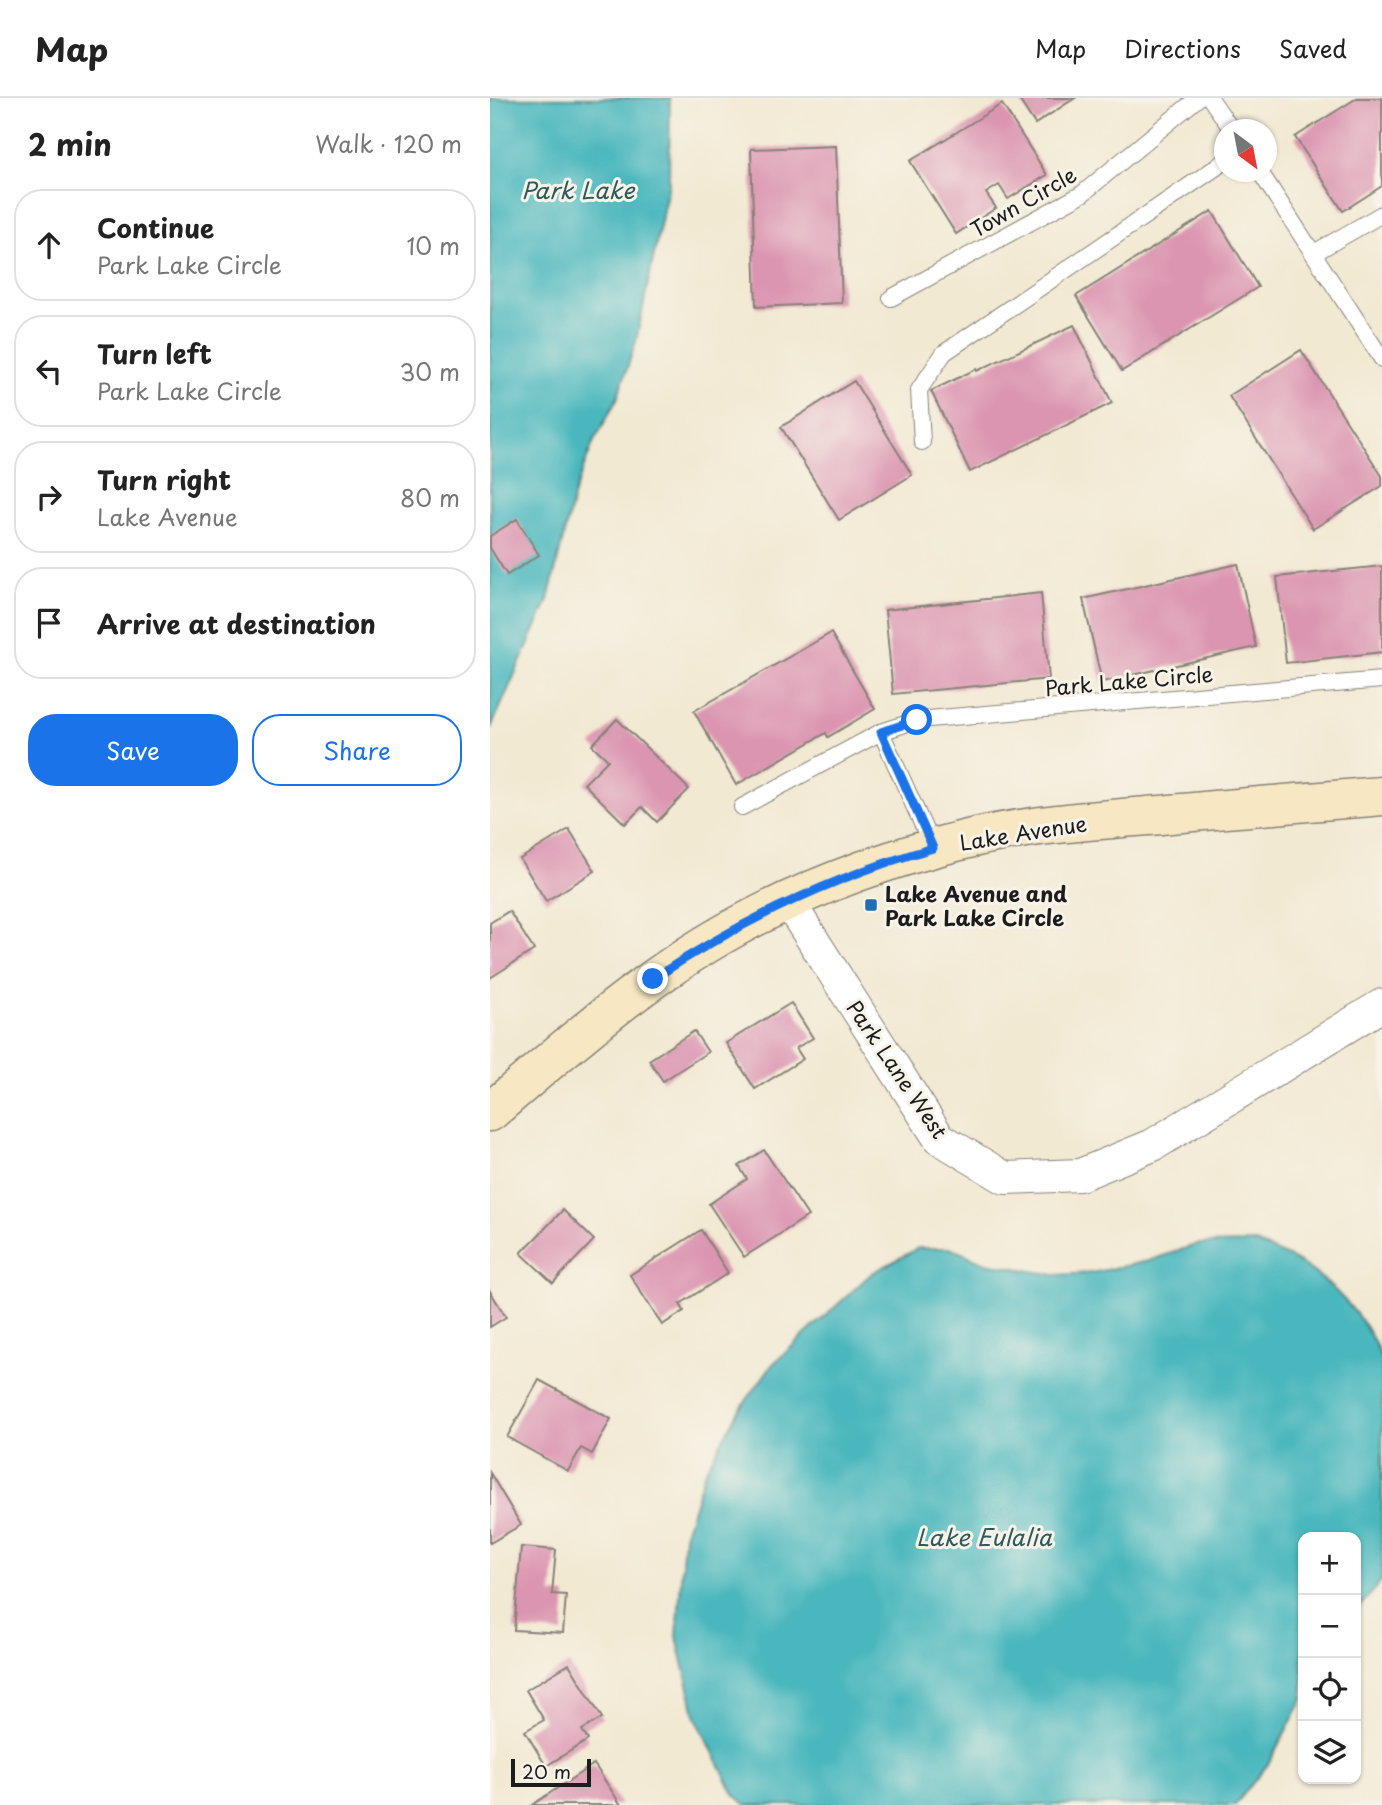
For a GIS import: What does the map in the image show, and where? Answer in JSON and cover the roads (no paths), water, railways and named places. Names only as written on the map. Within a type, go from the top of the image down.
[{"type":"main road","name":"Lake Avenue","points":[[490,1112],[633,993],[719,937],[788,901],[860,872],[933,848],[1011,831],[1083,822],[1382,796]]},
{"type":"street","name":"Park Lane West","points":[[788,901],[939,1138],[1005,1178],[1080,1175],[1153,1145],[1382,1005]]},
{"type":"lane","name":"Town Circle","points":[[891,298],[1082,194],[1198,98]]},
{"type":"lane","points":[[1210,98],[1224,119]]},
{"type":"lane","points":[[922,442],[919,390],[944,353],[1214,169]]},
{"type":"lane","points":[[1267,182],[1382,359]]},
{"type":"lane","points":[[1314,253],[1382,214]]},
{"type":"lane","name":"Park Lake Circle","points":[[741,807],[881,732],[917,720],[1382,680]]},
{"type":"lane","points":[[881,732],[933,848]]},
{"type":"water","name":"Park Lake","points":[[490,98],[670,98],[669,183],[636,341],[617,399],[594,441],[575,490],[548,600],[490,730]]},
{"type":"water","name":"Lake Eulalia","points":[[1256,1243],[1310,1269],[1336,1291],[1359,1318],[1369,1332],[1382,1362],[1382,1581],[1361,1605],[1361,1532],[1298,1532],[1298,1708],[1269,1763],[1235,1805],[746,1805],[734,1794],[696,1718],[677,1637],[684,1536],[705,1471],[738,1412],[772,1365],[872,1273],[918,1248],[950,1248],[986,1263],[1055,1275],[1091,1273],[1148,1261],[1198,1244]]},
{"type":"place","name":"Lake Avenue and Park Lake Circle","points":[[871,905]]}]
